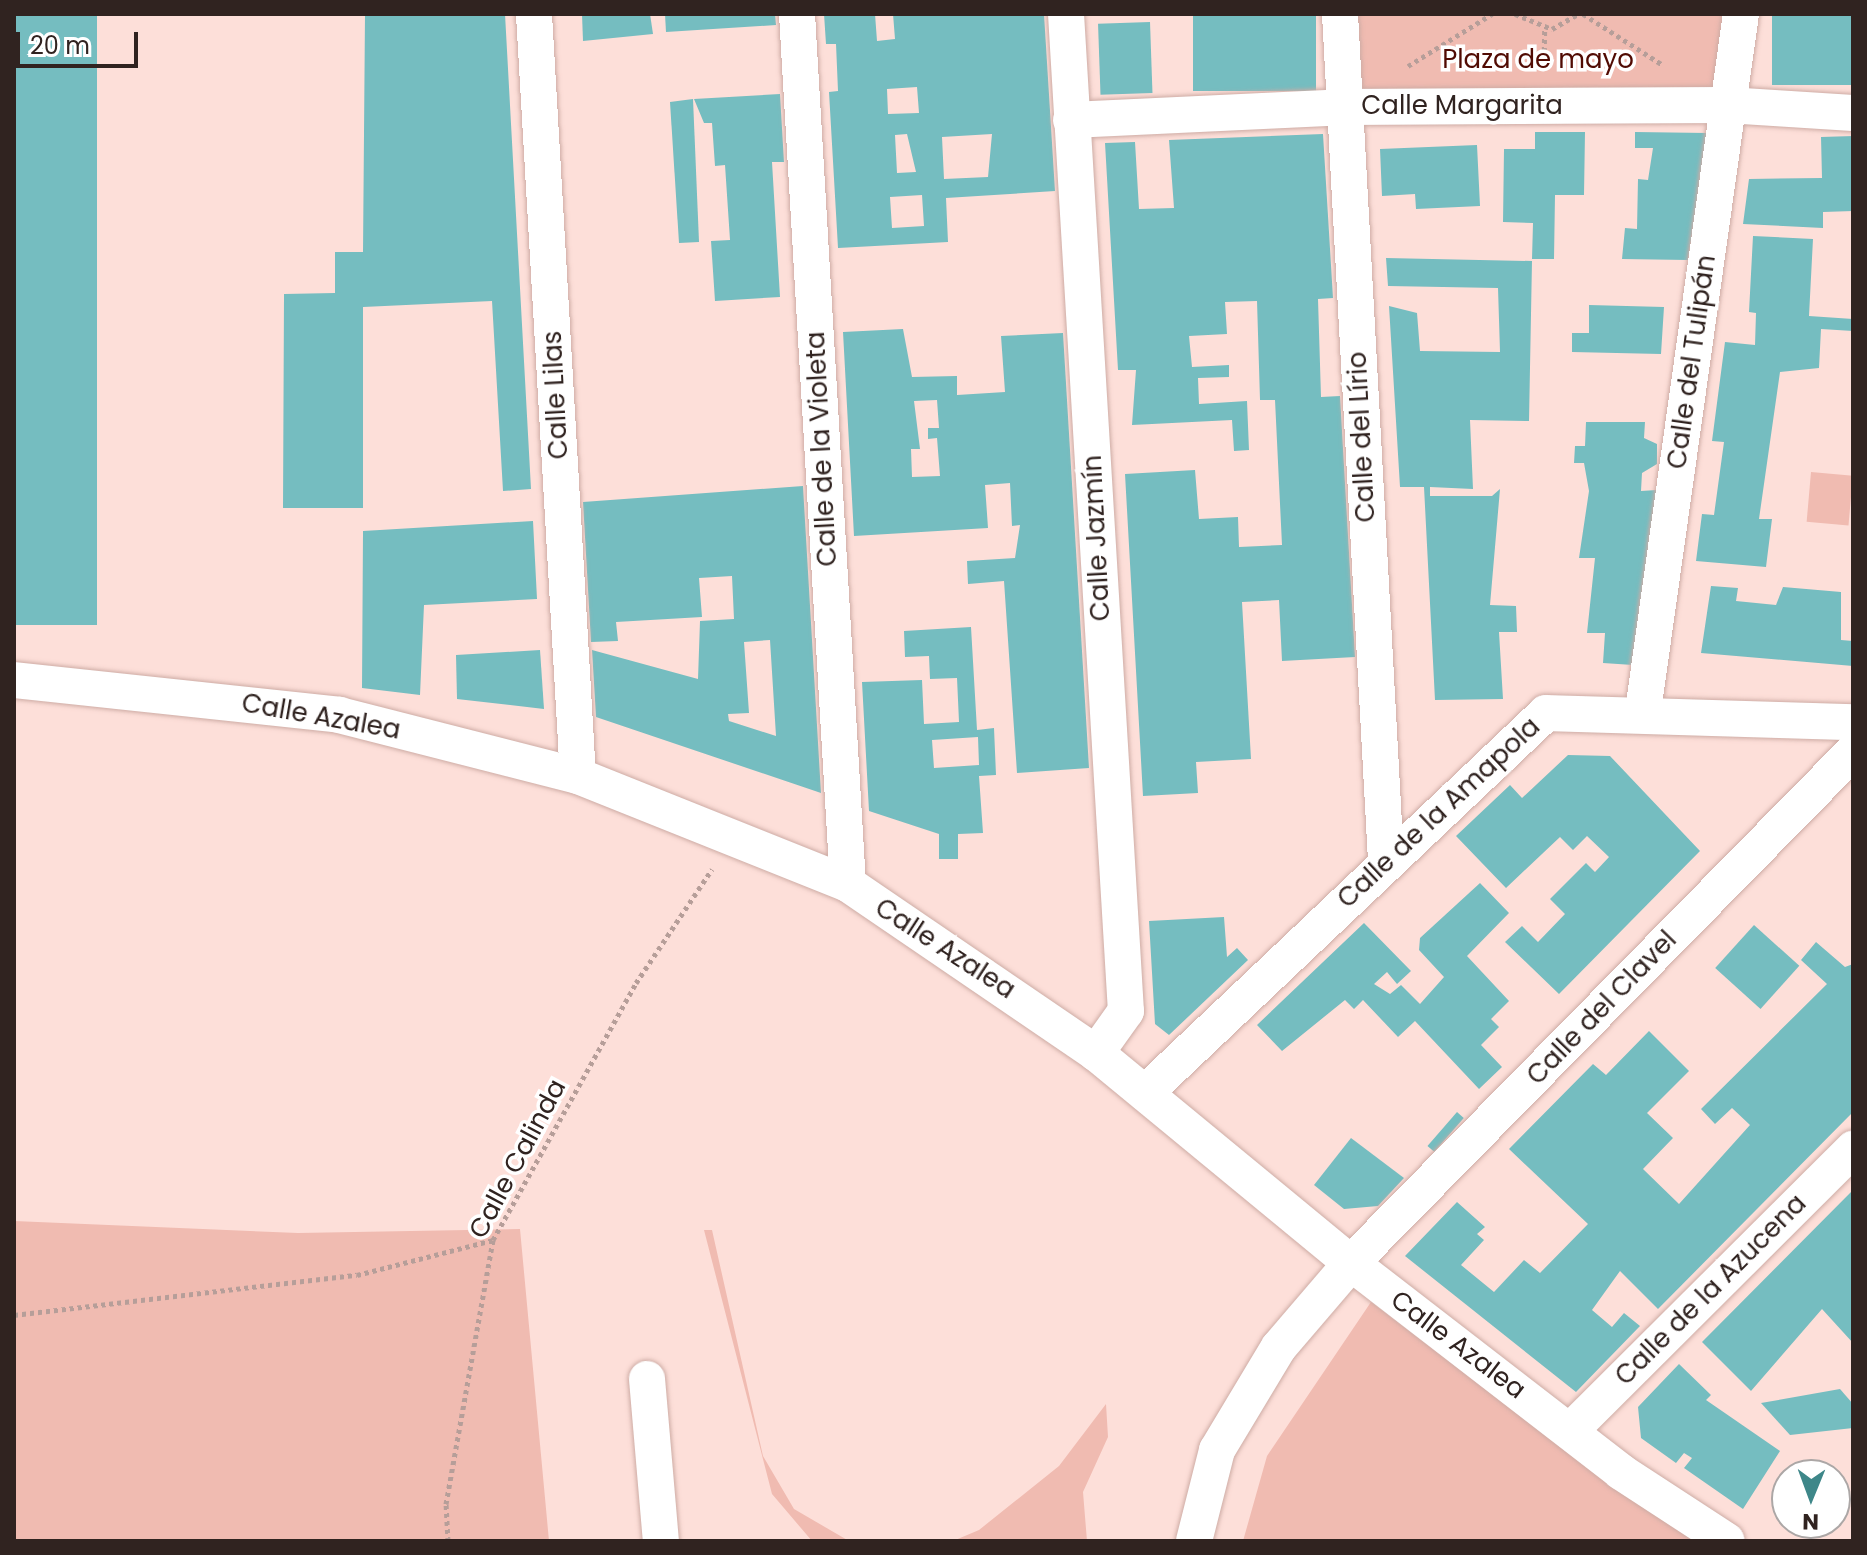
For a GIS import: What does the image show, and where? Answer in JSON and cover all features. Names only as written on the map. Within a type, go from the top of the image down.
[{"type":"street","name":"Calle Lilas","points":[[534,14],[578,776]]},
{"type":"street","name":"Calle de la Violeta","points":[[797,14],[848,884]]},
{"type":"street","name":"Calle Jazmín","points":[[1066,14],[1126,1011],[1096,1053]]},
{"type":"street","name":"Calle del Lírio","points":[[1340,14],[1386,860]]},
{"type":"street","name":"Calle del Tulipán","points":[[1643,711],[1741,14]]},
{"type":"street","name":"Calle Margarita","points":[[1071,120],[1343,107],[1727,105],[1853,113]]},
{"type":"street","name":"Calle Azalea","points":[[14,680],[339,715],[578,776],[735,836],[848,884],[1096,1053],[1351,1263],[1570,1431],[1727,1541]]},
{"type":"street","name":"Calle de la Amapola","points":[[1145,1093],[1386,860],[1546,713],[1643,711],[1853,722]]},
{"type":"street","name":"Calle del Clavel","points":[[1194,1541],[1217,1450],[1279,1347],[1351,1263],[1853,752]]},
{"type":"street","name":"Calle de la Azucena","points":[[1570,1431],[1853,1149]]},
{"type":"street","points":[[647,1379],[661,1541]]},
{"type":"path","points":[[1397,73],[1492,14]]},
{"type":"path","points":[[1515,14],[1552,29],[1581,14],[1675,72]]},
{"type":"path","name":"Calle Calinda","points":[[448,1541],[446,1504],[493,1240],[636,983],[735,836]]},
{"type":"path","points":[[14,1315],[357,1275],[493,1240]]},
{"type":"green space","name":"Plaza de mayo","points":[[1340,14],[1741,14],[1741,107],[1340,107]]},
{"type":"green space","points":[[1811,472],[1853,476],[1848,525],[1807,522]]},
{"type":"green space","points":[[14,1221],[298,1233],[520,1229],[549,1541],[14,1541]]},
{"type":"green space","points":[[704,1230],[712,1230],[763,1456],[794,1509],[849,1541],[812,1541],[772,1494]]},
{"type":"green space","points":[[1371,1302],[1573,1456],[1698,1541],[1243,1541],[1267,1456]]},
{"type":"green space","points":[[1106,1404],[1108,1437],[1083,1492],[1087,1541],[953,1541],[979,1530],[1059,1466]]},
{"type":"building","points":[[14,14],[97,14],[97,625],[14,625]]},
{"type":"building","points":[[365,14],[505,14],[531,489],[503,491],[492,301],[363,307],[363,508],[283,508],[284,294],[335,293],[335,252],[363,252]]},
{"type":"building","points":[[582,14],[650,14],[653,34],[583,41]]},
{"type":"building","points":[[665,14],[775,14],[776,25],[666,32]]},
{"type":"building","points":[[824,14],[875,14],[877,41],[895,39],[893,14],[1044,14],[1055,191],[946,198],[948,242],[838,248],[829,92],[838,91],[836,44],[826,44]],"holes":[[[917,87],[919,113],[888,114],[887,89]],[[907,134],[916,172],[897,173],[895,135]],[[992,134],[988,177],[944,179],[942,137]],[[922,195],[924,226],[892,228],[890,197]]]},
{"type":"building","points":[[1193,14],[1316,14],[1316,91],[1193,91]]},
{"type":"building","points":[[1772,14],[1853,14],[1853,85],[1772,85]]},
{"type":"building","points":[[1150,22],[1152,93],[1101,95],[1098,24]]},
{"type":"building","points":[[780,94],[784,162],[772,162],[780,297],[715,301],[711,241],[730,240],[725,165],[715,166],[712,123],[704,123],[694,99]]},
{"type":"building","points":[[693,99],[699,242],[679,243],[670,102]]},
{"type":"building","points":[[1535,132],[1585,132],[1584,195],[1555,195],[1554,259],[1532,259],[1533,223],[1503,222],[1504,149],[1535,149]]},
{"type":"building","points":[[1635,132],[1707,133],[1688,260],[1622,259],[1625,228],[1637,229],[1638,179],[1648,180],[1653,148],[1635,148]]},
{"type":"building","points":[[1323,134],[1333,298],[1318,299],[1321,397],[1340,396],[1355,657],[1282,661],[1279,600],[1242,602],[1251,759],[1196,762],[1198,793],[1143,796],[1125,474],[1195,470],[1199,519],[1238,517],[1239,547],[1282,545],[1275,400],[1260,400],[1257,301],[1225,302],[1227,334],[1189,336],[1192,367],[1229,365],[1229,377],[1198,378],[1199,404],[1247,401],[1249,450],[1234,451],[1232,420],[1132,425],[1136,370],[1118,370],[1105,143],[1135,142],[1139,209],[1174,208],[1169,140]]},
{"type":"building","points":[[1853,136],[1853,211],[1823,212],[1823,228],[1743,224],[1749,179],[1822,178],[1821,137]]},
{"type":"building","points":[[1477,145],[1480,206],[1416,209],[1415,194],[1382,196],[1380,149]]},
{"type":"building","points":[[1753,236],[1813,239],[1809,316],[1853,319],[1853,331],[1821,329],[1819,368],[1780,372],[1759,519],[1772,519],[1766,567],[1696,561],[1702,514],[1714,515],[1724,442],[1712,441],[1725,342],[1755,345],[1756,313],[1749,312]]},
{"type":"building","points":[[1386,258],[1532,261],[1529,421],[1470,420],[1473,489],[1430,487],[1430,496],[1492,496],[1500,489],[1490,605],[1516,606],[1517,632],[1499,632],[1503,699],[1435,700],[1424,487],[1400,487],[1389,306],[1417,313],[1420,351],[1500,352],[1498,288],[1388,286]]},
{"type":"building","points":[[1589,305],[1664,307],[1661,354],[1572,352],[1572,333],[1589,333]]},
{"type":"building","points":[[903,329],[912,377],[957,376],[957,395],[1005,392],[1001,336],[1063,333],[1089,768],[1017,773],[1004,581],[968,584],[967,561],[1015,558],[1020,525],[1012,526],[1010,483],[985,485],[988,528],[854,536],[843,332]],"holes":[[[937,400],[939,428],[928,428],[928,439],[937,438],[940,476],[912,477],[911,449],[920,449],[914,401]]]},
{"type":"building","points":[[1586,422],[1645,422],[1644,438],[1657,444],[1657,464],[1642,473],[1641,491],[1657,490],[1633,665],[1603,663],[1605,633],[1587,633],[1595,558],[1579,558],[1589,491],[1584,463],[1574,463],[1575,446],[1585,446]]},
{"type":"building","points":[[803,486],[821,793],[596,717],[592,650],[698,679],[700,621],[734,619],[732,576],[699,578],[702,617],[616,622],[618,641],[591,642],[583,502]],"holes":[[[770,640],[776,736],[729,721],[728,714],[749,713],[744,642]]]},
{"type":"building","points":[[533,521],[537,599],[424,605],[420,695],[362,688],[363,531]]},
{"type":"building","points":[[1711,586],[1738,588],[1736,601],[1776,605],[1783,587],[1841,592],[1841,640],[1853,641],[1853,666],[1701,653]]},
{"type":"building","points":[[971,627],[977,730],[994,728],[996,775],[979,776],[983,833],[958,834],[958,859],[939,859],[939,834],[869,811],[862,682],[922,680],[924,724],[959,722],[957,678],[930,679],[929,656],[905,657],[904,631]],"holes":[[[978,737],[979,765],[934,768],[932,740]]]},
{"type":"building","points":[[540,650],[544,709],[457,699],[456,655]]},
{"type":"building","points":[[1568,755],[1610,756],[1700,851],[1559,994],[1505,942],[1522,926],[1538,942],[1565,914],[1550,899],[1586,863],[1595,872],[1609,857],[1587,836],[1573,850],[1560,837],[1506,888],[1456,836],[1510,785],[1522,798]]},
{"type":"building","points":[[1480,883],[1509,913],[1467,956],[1509,1001],[1491,1019],[1499,1027],[1481,1045],[1502,1067],[1479,1089],[1415,1021],[1398,1037],[1363,1000],[1354,1009],[1345,1000],[1282,1051],[1257,1025],[1364,923],[1411,971],[1397,984],[1387,972],[1374,984],[1390,994],[1401,985],[1420,1004],[1444,977],[1419,950],[1420,938]]},
{"type":"building","points":[[1224,917],[1227,957],[1237,948],[1248,960],[1169,1035],[1155,1024],[1149,921]]},
{"type":"building","points":[[1754,925],[1799,966],[1761,1009],[1715,968]]},
{"type":"building","points":[[1816,942],[1845,967],[1853,964],[1853,1112],[1658,1309],[1620,1271],[1592,1310],[1612,1327],[1624,1313],[1640,1326],[1576,1392],[1405,1256],[1457,1202],[1485,1227],[1477,1234],[1484,1240],[1461,1265],[1494,1292],[1524,1260],[1540,1273],[1588,1224],[1509,1149],[1593,1064],[1606,1075],[1649,1031],[1689,1071],[1647,1113],[1673,1138],[1643,1169],[1679,1204],[1750,1125],[1732,1108],[1715,1124],[1701,1109],[1827,984],[1801,960]]},
{"type":"building","points":[[1457,1112],[1464,1118],[1434,1152],[1427,1146]]},
{"type":"building","points":[[1351,1138],[1404,1178],[1378,1206],[1344,1209],[1314,1185]]},
{"type":"building","points":[[1853,1190],[1853,1343],[1822,1309],[1751,1391],[1702,1342]]},
{"type":"building","points":[[1679,1364],[1711,1395],[1706,1400],[1780,1451],[1775,1459],[1771,1459],[1771,1465],[1743,1509],[1684,1468],[1692,1458],[1684,1453],[1676,1463],[1641,1438],[1638,1407]]},
{"type":"building","points":[[1840,1389],[1853,1404],[1853,1428],[1790,1435],[1761,1403]]}]
